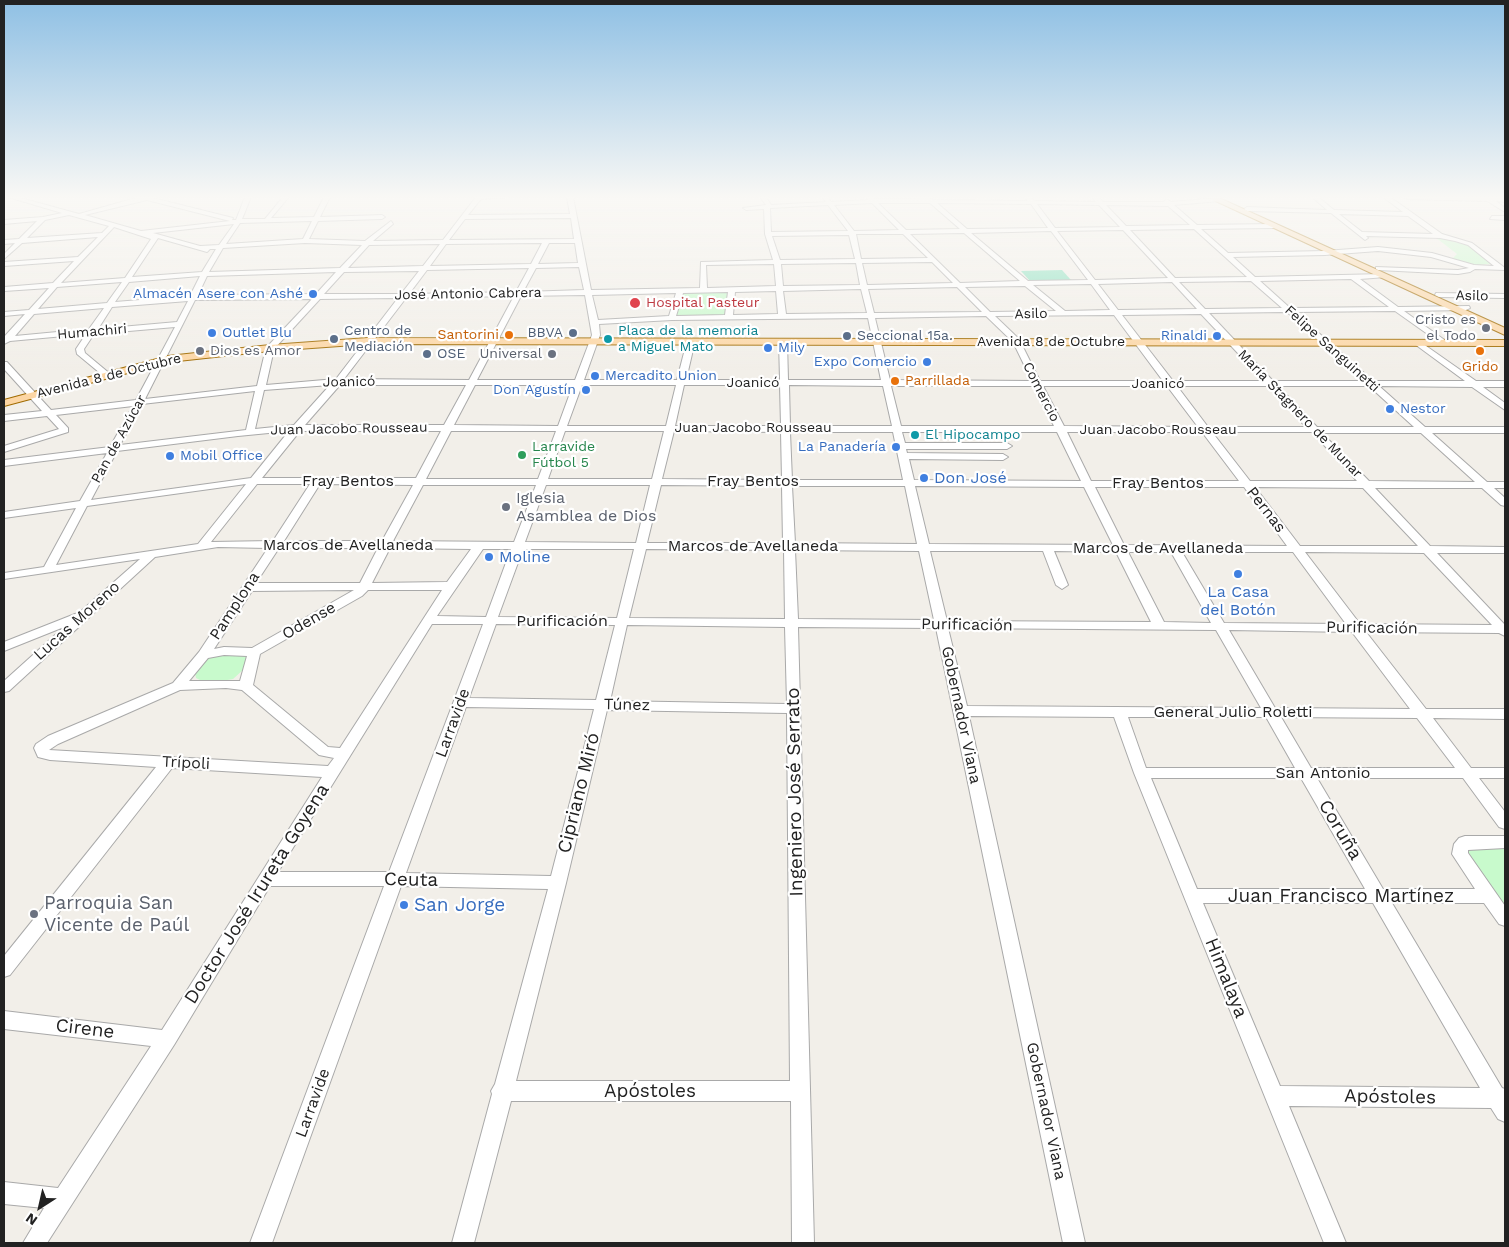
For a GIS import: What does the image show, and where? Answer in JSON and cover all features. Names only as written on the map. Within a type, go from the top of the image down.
[{"type":"main road","points":[[1343,255],[1505,325]]},
{"type":"main road","points":[[1381,272],[1505,332]]},
{"type":"main road","name":"Avenida 8 de Octubre","points":[[4,403],[162,360],[270,348],[368,341],[1505,343]]},
{"type":"street","points":[[5,341],[84,255]]},
{"type":"street","points":[[106,376],[82,354],[80,349],[144,255]]},
{"type":"street","name":"Pan de Azúcar","points":[[48,569],[112,449],[140,402],[214,255]]},
{"type":"street","points":[[250,432],[270,348],[356,255]]},
{"type":"street","points":[[201,547],[297,428],[338,382],[434,255]]},
{"type":"street","points":[[363,588],[539,255]]},
{"type":"street","name":"Larravide","points":[[261,1243],[562,427],[580,383],[596,335],[595,322],[580,255]]},
{"type":"street","points":[[775,255],[781,288],[782,317]]},
{"type":"street","name":"Gobernador Viana","points":[[857,255],[961,710],[1074,1243]]},
{"type":"street","name":"Comercio","points":[[927,255],[1016,342],[1160,627]]},
{"type":"street","points":[[993,255],[1063,314]]},
{"type":"street","name":"Pernas","points":[[1072,255],[1505,823]]},
{"type":"street","name":"María Stagnero de Munar","points":[[1149,255],[1504,630]]},
{"type":"street","name":"Felipe Sanguinetti","points":[[1226,255],[1505,503]]},
{"type":"street","points":[[1426,255],[1443,257],[1474,267],[1504,269]]},
{"type":"street","points":[[1485,255],[1504,269]]},
{"type":"street","points":[[4,264],[81,258]]},
{"type":"street","points":[[704,290],[703,263],[932,260]]},
{"type":"street","points":[[4,289],[204,274],[582,265]]},
{"type":"street","name":"José Antonio Cabrera","points":[[4,314],[192,298],[519,294],[1352,276],[1381,272],[1458,272],[1468,271],[1474,267]]},
{"type":"street","points":[[1352,276],[1442,343]]},
{"type":"street","points":[[729,317],[732,289]]},
{"type":"street","points":[[672,318],[680,290]]},
{"type":"street","name":"Asilo","points":[[1438,295],[1505,296]]},
{"type":"street","name":"Asilo","points":[[595,322],[729,317],[1466,308]]},
{"type":"street","name":"Humachiri","points":[[5,341],[180,324]]},
{"type":"street","name":"Cipriano Miró","points":[[462,1243],[558,883],[639,546],[691,341]]},
{"type":"street","name":"Ingeniero José Serrato","points":[[783,342],[794,709],[803,1243]]},
{"type":"street","points":[[1419,343],[1505,407]]},
{"type":"street","points":[[4,364],[65,430],[4,449]]},
{"type":"street","name":"Joanicó","points":[[4,418],[260,388],[338,382],[1505,384]]},
{"type":"street","name":"Juan Jacobo Rousseau","points":[[4,463],[250,432],[297,428],[669,427],[785,429],[1505,430]]},
{"type":"street","points":[[951,429],[958,446]]},
{"type":"street","points":[[902,451],[958,446],[1007,446]]},
{"type":"street","points":[[902,451],[1003,457]]},
{"type":"street","name":"Fray Bentos","points":[[4,515],[255,481],[786,481],[1505,485]]},
{"type":"street","name":"Pamplona","points":[[178,686],[204,655],[316,481]]},
{"type":"street","name":"Marcos de Avellaneda","points":[[4,576],[218,544],[1505,550]]},
{"type":"street","name":"Doctor José Irureta Goyena","points":[[34,1243],[167,1039],[265,879],[450,586],[479,546]]},
{"type":"street","points":[[1047,547],[1062,585]]},
{"type":"street","name":"Coruña","points":[[1174,548],[1503,1103]]},
{"type":"street","name":"Lucas Moreno","points":[[4,688],[151,555]]},
{"type":"street","points":[[247,587],[363,588],[450,586]]},
{"type":"street","name":"Odense","points":[[254,652],[358,593],[363,588]]},
{"type":"street","points":[[4,647],[89,612]]},
{"type":"street","name":"Purificación","points":[[430,620],[1356,627],[1504,630]]},
{"type":"street","name":"Pamplona","points":[[204,655],[229,651],[254,652]]},
{"type":"street","points":[[254,652],[246,686],[324,751],[344,754]]},
{"type":"street","name":"Pamplona","points":[[41,748],[53,740],[178,686],[231,684],[246,686]]},
{"type":"street","name":"Túnez","points":[[461,702],[794,709]]},
{"type":"street","name":"General Julio Roletti","points":[[961,710],[1505,714]]},
{"type":"street","name":"Himalaya","points":[[1119,712],[1141,773],[1335,1243]]},
{"type":"street","name":"Trípoli","points":[[41,748],[43,752],[50,755],[333,772]]},
{"type":"street","points":[[4,969],[168,762]]},
{"type":"street","name":"San Antonio","points":[[1141,773],[1505,773]]},
{"type":"street","points":[[1505,842],[1465,842],[1461,844],[1460,854],[1505,919]]},
{"type":"street","name":"Ceuta","points":[[265,879],[395,879],[558,883]]},
{"type":"street","name":"Juan Francisco Martínez","points":[[1192,896],[1490,896]]},
{"type":"street","name":"Cirene","points":[[4,1020],[167,1039]]},
{"type":"street","name":"Apóstoles","points":[[502,1091],[799,1091]]},
{"type":"street","name":"Apóstoles","points":[[1275,1096],[1503,1103]]},
{"type":"street","points":[[4,1193],[63,1199]]},
{"type":"green space","points":[[1456,255],[1481,255],[1492,264],[1475,265],[1453,258]]},
{"type":"green space","points":[[1062,270],[1071,280],[1029,280],[1021,271]]},
{"type":"green space","points":[[728,291],[726,316],[676,317],[684,292]]},
{"type":"green space","points":[[218,655],[244,655],[247,658],[243,670],[233,679],[222,681],[202,681],[196,678],[195,673],[206,659]]},
{"type":"green space","points":[[1473,847],[1505,847],[1505,906],[1469,854],[1468,851]]},
{"type":"place","name":"Almacén Asere con Ashé","points":[[313,294]]},
{"type":"place","name":"Hospital Pasteur","points":[[635,303]]},
{"type":"place","name":"Cristo es el Todo","points":[[1486,328]]},
{"type":"place","name":"Outlet Blu","points":[[212,333]]},
{"type":"place","name":"BBVA","points":[[573,333]]},
{"type":"place","name":"Santorini","points":[[509,335]]},
{"type":"place","name":"Seccional 15a.","points":[[847,336]]},
{"type":"place","name":"Rinaldi","points":[[1217,336]]},
{"type":"place","name":"Centro de Mediación","points":[[334,339]]},
{"type":"place","name":"Placa de la memoria a Miguel Mato","points":[[608,339]]},
{"type":"place","name":"Mily","points":[[768,348]]},
{"type":"place","name":"Dios es Amor","points":[[200,351]]},
{"type":"place","name":"Grido","points":[[1480,351]]},
{"type":"place","name":"OSE","points":[[427,354]]},
{"type":"place","name":"Universal","points":[[552,354]]},
{"type":"place","name":"Expo Comercio","points":[[927,362]]},
{"type":"place","name":"Mercadito Union","points":[[595,376]]},
{"type":"place","name":"Parrillada","points":[[895,381]]},
{"type":"place","name":"Don Agustín","points":[[586,390]]},
{"type":"place","name":"Nestor","points":[[1390,409]]},
{"type":"place","name":"El Hipocampo","points":[[915,435]]},
{"type":"place","name":"La Panadería","points":[[896,447]]},
{"type":"place","name":"Larravide Fútbol 5","points":[[522,455]]},
{"type":"place","name":"Mobil Office","points":[[170,456]]},
{"type":"place","name":"Don José","points":[[924,478]]},
{"type":"place","name":"Iglesia Asamblea de Dios","points":[[506,507]]},
{"type":"place","name":"Moline","points":[[489,557]]},
{"type":"place","name":"La Casa del Botón","points":[[1238,574]]},
{"type":"place","name":"San Jorge","points":[[404,905]]},
{"type":"place","name":"Parroquia San Vicente de Paúl","points":[[34,914]]}]
